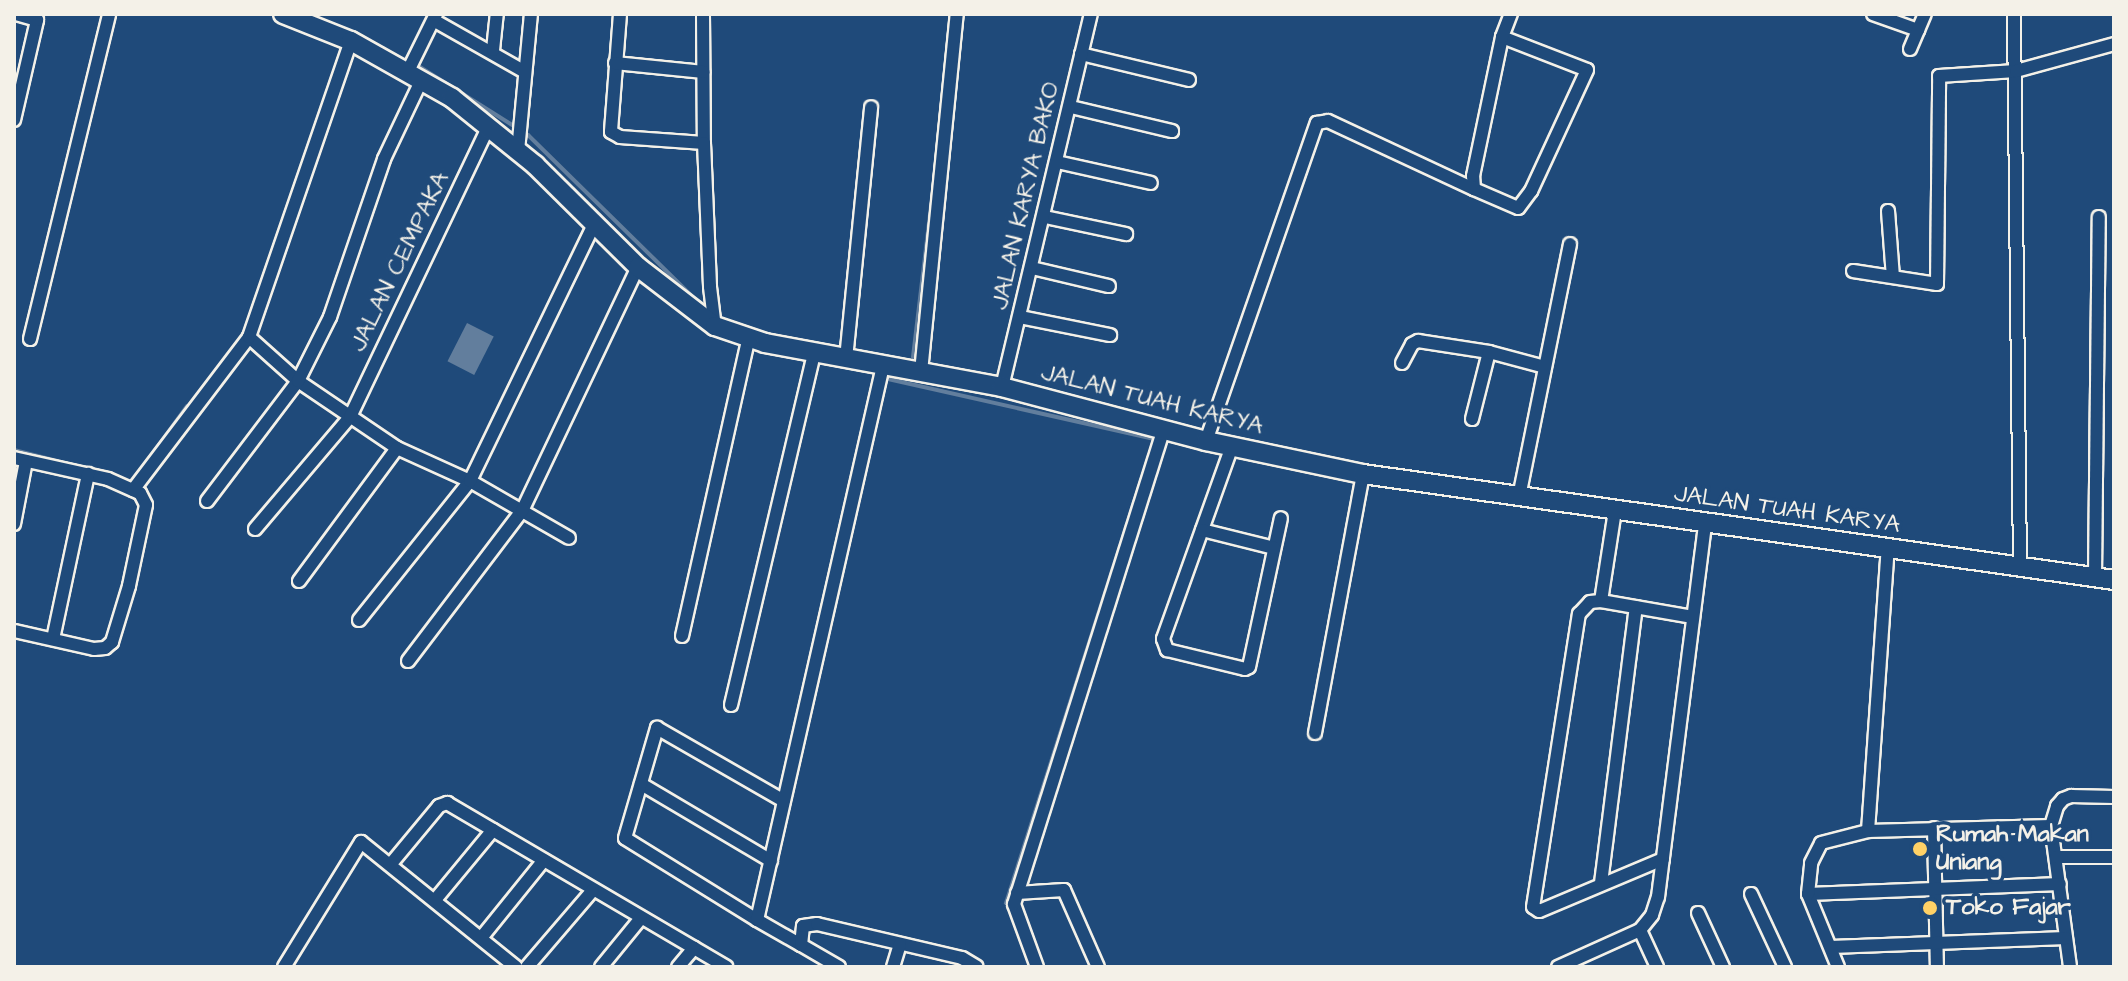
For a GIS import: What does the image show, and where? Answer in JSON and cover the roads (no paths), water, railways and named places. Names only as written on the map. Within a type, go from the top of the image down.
[{"type":"main road","name":"JALAN TUAH KARYA","points":[[283,14],[351,41],[415,75],[489,126],[595,222],[638,267],[715,326],[749,337],[814,353],[1002,387],[1206,441],[1363,474],[2114,580]]},
{"type":"street","points":[[14,120],[37,20],[16,14]]},
{"type":"street","points":[[30,339],[109,14]]},
{"type":"street","points":[[493,50],[497,14]]},
{"type":"street","points":[[518,151],[531,14]]},
{"type":"street","points":[[620,14],[611,132],[620,137],[704,143]]},
{"type":"street","points":[[703,14],[704,143],[710,287],[715,326]]},
{"type":"street","points":[[921,372],[957,14]]},
{"type":"street","name":"JALAN KARYA BAKO","points":[[1002,387],[1091,14]]},
{"type":"street","points":[[1474,189],[1473,168],[1502,37],[1511,14]]},
{"type":"street","points":[[1873,14],[1918,30]]},
{"type":"street","points":[[1910,49],[1925,14]]},
{"type":"street","points":[[2014,14],[2020,566]]},
{"type":"street","points":[[207,501],[298,381],[330,317],[436,17],[525,72]]},
{"type":"street","points":[[1206,441],[1317,123],[1328,121],[1518,208],[1524,205],[1587,70],[1502,37]]},
{"type":"street","points":[[133,490],[249,337],[351,41]]},
{"type":"street","points":[[1853,271],[1937,284],[1939,76],[2016,71],[2114,44]]},
{"type":"street","points":[[1081,54],[1189,80]]},
{"type":"street","points":[[615,63],[704,72]]},
{"type":"street","points":[[846,359],[871,107]]},
{"type":"street","points":[[1071,107],[1172,131]]},
{"type":"street","name":"JALAN CEMPAKA","points":[[255,529],[350,417],[489,126]]},
{"type":"street","points":[[1057,162],[1151,183]]},
{"type":"street","points":[[1888,211],[1893,277]]},
{"type":"street","points":[[1045,217],[1126,234]]},
{"type":"street","points":[[2095,576],[2099,217]]},
{"type":"street","points":[[359,620],[470,481],[595,222]]},
{"type":"street","points":[[1519,497],[1570,244]]},
{"type":"street","points":[[408,661],[522,511],[638,267]]},
{"type":"street","points":[[1032,268],[1109,286]]},
{"type":"street","points":[[1020,317],[1110,335]]},
{"type":"street","points":[[249,337],[298,381],[397,448],[470,481],[569,538]]},
{"type":"street","points":[[682,636],[749,337]]},
{"type":"street","points":[[1402,363],[1412,344],[1418,341],[1489,352],[1545,367]]},
{"type":"street","points":[[1472,419],[1489,352]]},
{"type":"street","points":[[731,705],[814,353]]},
{"type":"street","points":[[757,920],[883,366]]},
{"type":"street","points":[[1037,967],[1015,913],[1017,893],[1163,430]]},
{"type":"street","points":[[1232,446],[1163,639],[1164,646],[1174,654],[1245,669],[1249,667],[1281,518]]},
{"type":"street","points":[[299,581],[397,448]]},
{"type":"street","points":[[14,524],[20,459],[88,474],[133,490],[145,498],[129,586],[112,642],[105,648],[94,649],[14,631]]},
{"type":"street","points":[[53,639],[88,474]]},
{"type":"street","points":[[1315,733],[1363,474]]},
{"type":"street","points":[[1601,601],[1615,511]]},
{"type":"street","points":[[1558,967],[1640,930],[1652,915],[1658,897],[1705,523]]},
{"type":"street","points":[[1202,530],[1274,548]]},
{"type":"street","points":[[1868,831],[1888,548]]},
{"type":"street","points":[[1663,859],[1539,911],[1533,907],[1579,614],[1590,602],[1601,601],[1693,617]]},
{"type":"street","points":[[1601,883],[1636,607]]},
{"type":"street","points":[[784,801],[657,728],[626,841],[839,967]]},
{"type":"street","points":[[641,784],[771,861]]},
{"type":"street","points":[[2070,967],[2051,826],[2057,806],[2063,799],[2071,796],[2114,797]]},
{"type":"street","points":[[390,865],[439,806],[447,803],[726,967]]},
{"type":"street","points":[[1838,967],[1808,894],[1811,863],[1821,843],[1868,831],[2051,826]]},
{"type":"street","points":[[1934,828],[1937,967]]},
{"type":"street","points":[[435,900],[493,830]]},
{"type":"street","points":[[284,967],[361,842],[516,967]]},
{"type":"street","points":[[2056,857],[2114,857]]},
{"type":"street","points":[[481,938],[544,860]]},
{"type":"street","points":[[1808,894],[2060,884]]},
{"type":"street","points":[[527,967],[593,890]]},
{"type":"street","points":[[1017,893],[1064,890],[1098,967]]},
{"type":"street","points":[[1751,894],[1785,967]]},
{"type":"street","points":[[1698,913],[1723,967]]},
{"type":"street","points":[[601,967],[641,918]]},
{"type":"street","points":[[801,945],[803,926],[811,923],[962,958],[977,967]]},
{"type":"street","points":[[1640,930],[1657,967]]},
{"type":"street","points":[[1831,947],[2066,938]]},
{"type":"street","points":[[893,967],[900,944]]},
{"type":"street","points":[[678,967],[694,948]]},
{"type":"street","points":[[1589,952],[1597,967]]},
{"type":"water","points":[[467,323],[494,337],[474,375],[447,361]]},
{"type":"waterway","points":[[420,67],[528,135],[699,303]]},
{"type":"waterway","points":[[913,357],[937,157]]},
{"type":"waterway","points":[[888,379],[1154,439]]},
{"type":"waterway","points":[[140,471],[187,406]]},
{"type":"waterway","points":[[14,450],[101,472]]},
{"type":"waterway","points":[[1006,903],[1139,486]]},
{"type":"place","name":"Rumah Makan Uniang","points":[[1920,849]]},
{"type":"place","name":"Toko Fajar","points":[[1930,908]]}]
